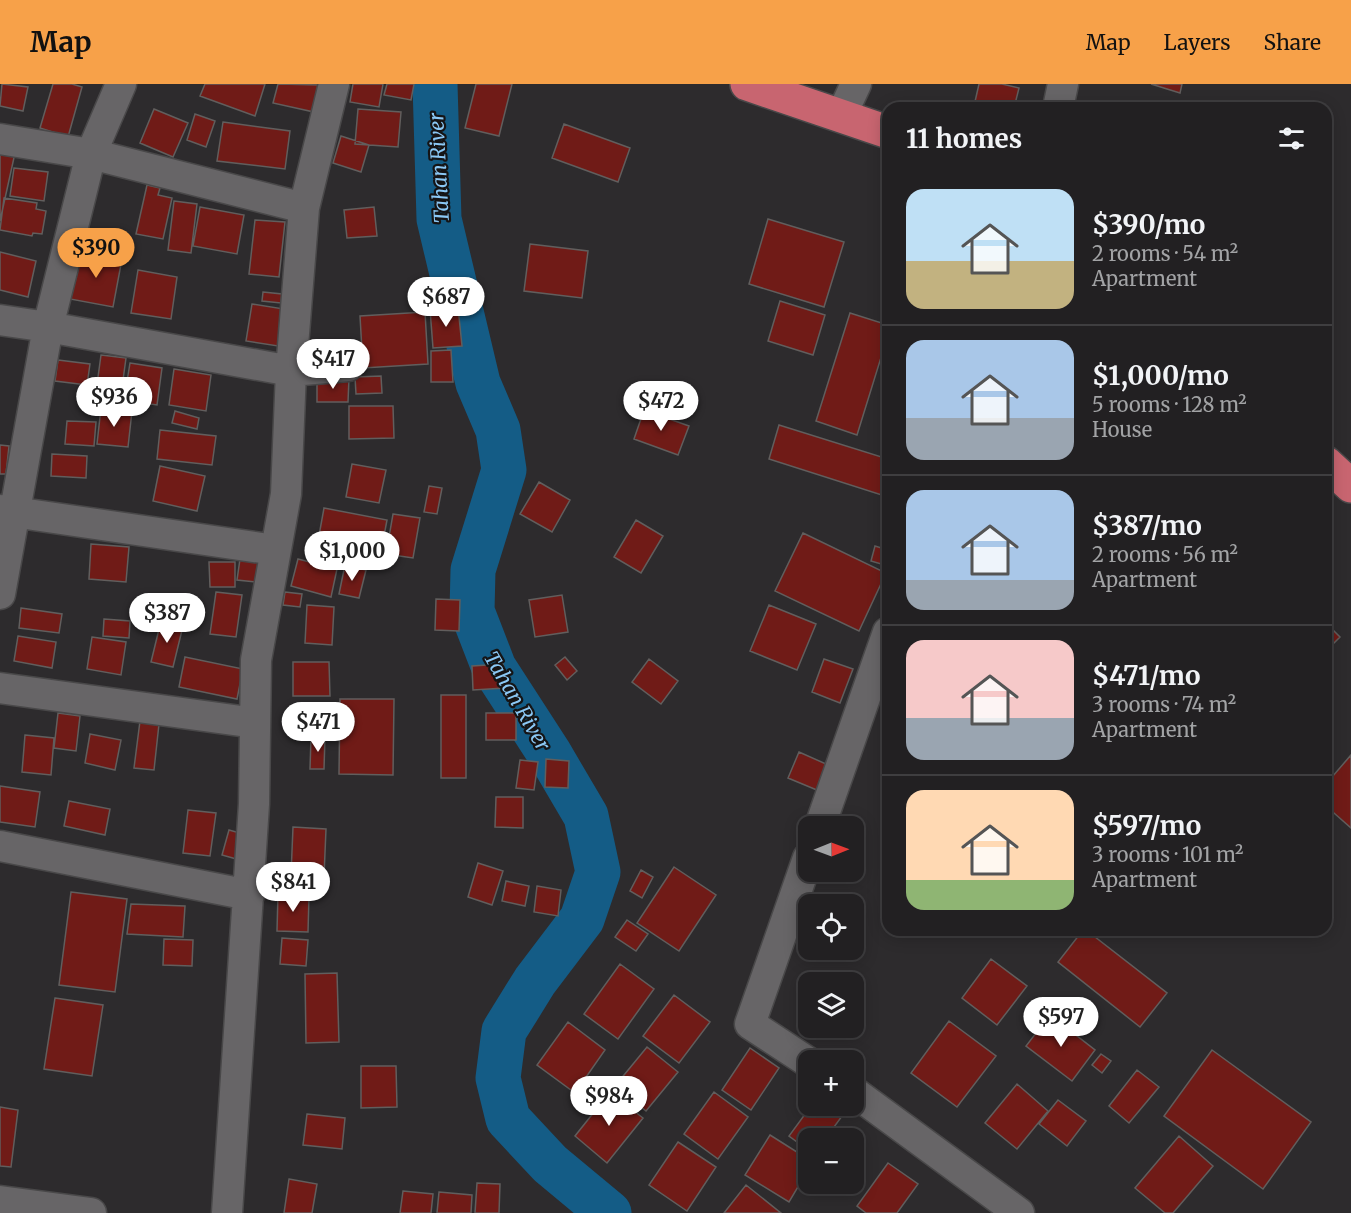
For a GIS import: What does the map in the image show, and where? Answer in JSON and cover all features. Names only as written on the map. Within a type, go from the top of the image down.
[{"type":"highway","points":[[747,84],[882,130]]},
{"type":"highway","points":[[1332,469],[1351,486]]},
{"type":"street","points":[[0,594],[7,511],[48,327],[91,154],[121,84]]},
{"type":"street","points":[[227,1213],[254,804],[256,660],[286,494],[291,371],[304,208],[334,84]]},
{"type":"street","points":[[841,116],[856,84]]},
{"type":"street","points":[[1059,102],[1063,84]]},
{"type":"street","points":[[0,139],[91,154],[304,208]]},
{"type":"street","points":[[0,320],[291,371],[348,366]]},
{"type":"street","points":[[7,511],[275,550]]},
{"type":"street","points":[[824,816],[882,649]]},
{"type":"street","points":[[0,688],[255,723]]},
{"type":"street","points":[[0,846],[249,895]]},
{"type":"street","points":[[798,1055],[750,1024],[800,882]]},
{"type":"street","points":[[864,1099],[1019,1213]]},
{"type":"street","points":[[0,1202],[91,1213]]},
{"type":"building","points":[[2,84],[28,87],[23,111],[0,106]]},
{"type":"building","points":[[53,84],[72,84],[82,87],[68,137],[40,128]]},
{"type":"building","points":[[205,84],[265,84],[255,116],[200,96]]},
{"type":"building","points":[[278,84],[321,85],[314,112],[273,103]]},
{"type":"building","points":[[353,84],[383,84],[379,107],[350,102]]},
{"type":"building","points":[[387,84],[414,84],[411,100],[384,95]]},
{"type":"building","points":[[476,84],[512,84],[499,136],[465,128]]},
{"type":"building","points":[[979,84],[1002,84],[1019,88],[1016,102],[975,102]]},
{"type":"building","points":[[1151,84],[1182,84],[1180,93]]},
{"type":"building","points":[[154,109],[188,123],[173,157],[140,143]]},
{"type":"building","points":[[358,109],[401,112],[398,147],[355,144]]},
{"type":"building","points":[[195,114],[215,121],[206,147],[187,140]]},
{"type":"building","points":[[223,122],[290,131],[285,169],[217,161]]},
{"type":"building","points":[[564,124],[630,148],[618,182],[552,158]]},
{"type":"building","points":[[341,136],[369,145],[361,172],[333,163]]},
{"type":"building","points":[[0,149],[15,153],[0,221]]},
{"type":"building","points":[[14,168],[48,172],[44,201],[10,196]]},
{"type":"building","points":[[147,185],[160,188],[158,195],[172,198],[163,239],[136,234]]},
{"type":"building","points":[[4,198],[37,203],[36,209],[46,211],[42,234],[33,233],[32,236],[0,230]]},
{"type":"building","points":[[174,201],[197,204],[191,253],[168,250]]},
{"type":"building","points":[[200,207],[244,215],[237,254],[193,246]]},
{"type":"building","points":[[374,207],[377,236],[347,238],[344,210]]},
{"type":"building","points":[[768,219],[844,242],[824,307],[749,284]]},
{"type":"building","points":[[255,220],[285,222],[279,277],[249,274]]},
{"type":"building","points":[[530,244],[588,251],[582,298],[524,291]]},
{"type":"building","points":[[79,250],[122,259],[113,307],[70,299]]},
{"type":"building","points":[[0,252],[36,261],[28,297],[0,290]]},
{"type":"building","points":[[138,270],[177,277],[171,319],[131,313]]},
{"type":"building","points":[[263,292],[282,294],[281,303],[262,301]]},
{"type":"building","points":[[780,301],[825,315],[813,355],[768,341]]},
{"type":"building","points":[[252,304],[284,309],[278,346],[246,341]]},
{"type":"building","points":[[458,307],[462,346],[433,348],[430,309]]},
{"type":"building","points":[[425,312],[428,364],[363,368],[360,316]]},
{"type":"building","points":[[850,313],[882,323],[882,354],[857,435],[816,421]]},
{"type":"building","points":[[451,350],[453,382],[431,382],[431,351]]},
{"type":"building","points":[[101,355],[126,358],[120,402],[95,399]]},
{"type":"building","points":[[58,360],[90,364],[87,385],[55,381]]},
{"type":"building","points":[[130,363],[162,368],[157,405],[124,400]]},
{"type":"building","points":[[174,369],[211,375],[206,411],[169,405]]},
{"type":"building","points":[[381,376],[382,393],[356,394],[355,377]]},
{"type":"building","points":[[317,377],[349,378],[348,402],[317,402]]},
{"type":"building","points":[[349,406],[393,406],[394,438],[349,439]]},
{"type":"building","points":[[101,408],[132,411],[128,447],[97,444]]},
{"type":"building","points":[[644,410],[689,426],[678,455],[634,439]]},
{"type":"building","points":[[175,411],[199,418],[197,429],[172,423]]},
{"type":"building","points":[[67,421],[96,422],[94,446],[65,444]]},
{"type":"building","points":[[779,425],[882,457],[882,495],[769,459]]},
{"type":"building","points":[[160,430],[216,436],[212,465],[157,459]]},
{"type":"building","points":[[0,445],[9,446],[6,474],[0,474]]},
{"type":"building","points":[[52,454],[87,456],[86,478],[51,476]]},
{"type":"building","points":[[352,464],[386,470],[379,503],[346,497]]},
{"type":"building","points":[[160,466],[205,476],[197,511],[153,501]]},
{"type":"building","points":[[539,482],[570,500],[552,532],[520,514]]},
{"type":"building","points":[[429,486],[442,488],[437,514],[424,512]]},
{"type":"building","points":[[324,508],[387,520],[381,552],[318,541]]},
{"type":"building","points":[[393,514],[420,518],[413,558],[386,554]]},
{"type":"building","points":[[636,520],[663,536],[641,573],[614,557]]},
{"type":"building","points":[[803,533],[882,571],[882,582],[859,631],[775,591]]},
{"type":"building","points":[[91,544],[129,547],[126,582],[89,579]]},
{"type":"building","points":[[875,546],[882,548],[882,564],[871,561]]},
{"type":"building","points":[[240,559],[259,562],[256,582],[237,580]]},
{"type":"building","points":[[298,559],[337,569],[331,597],[291,586]]},
{"type":"building","points":[[209,562],[235,562],[235,587],[210,587]]},
{"type":"building","points":[[345,565],[366,570],[359,598],[339,594]]},
{"type":"building","points":[[216,592],[242,595],[236,637],[210,634]]},
{"type":"building","points":[[285,592],[302,594],[300,607],[283,605]]},
{"type":"building","points":[[562,595],[568,632],[535,637],[529,600]]},
{"type":"building","points":[[436,599],[460,600],[459,631],[435,630]]},
{"type":"building","points":[[307,605],[334,607],[332,645],[305,643]]},
{"type":"building","points":[[769,605],[816,624],[797,670],[750,651]]},
{"type":"building","points":[[21,608],[62,614],[59,633],[19,628]]},
{"type":"building","points":[[104,619],[130,621],[129,638],[103,636]]},
{"type":"building","points":[[161,621],[183,626],[173,667],[151,662]]},
{"type":"building","points":[[1332,629],[1340,637],[1332,645]]},
{"type":"building","points":[[18,636],[56,642],[52,668],[14,661]]},
{"type":"building","points":[[92,637],[126,642],[121,675],[87,669]]},
{"type":"building","points":[[185,657],[243,669],[237,699],[179,687]]},
{"type":"building","points":[[565,657],[577,671],[567,680],[555,665]]},
{"type":"building","points":[[649,659],[678,681],[661,704],[632,682]]},
{"type":"building","points":[[824,659],[853,669],[840,703],[812,692]]},
{"type":"building","points":[[293,662],[329,662],[330,696],[293,696]]},
{"type":"building","points":[[503,664],[505,688],[473,690],[472,666]]},
{"type":"building","points":[[441,695],[466,695],[466,778],[441,778]]},
{"type":"building","points":[[340,699],[394,699],[393,775],[339,774]]},
{"type":"building","points":[[58,713],[80,716],[76,751],[54,748]]},
{"type":"building","points":[[486,713],[516,713],[516,740],[486,740]]},
{"type":"building","points":[[140,721],[159,724],[154,770],[134,768]]},
{"type":"building","points":[[90,734],[121,740],[115,770],[85,763]]},
{"type":"building","points":[[25,735],[54,738],[51,775],[22,772]]},
{"type":"building","points":[[311,737],[325,737],[324,769],[310,769]]},
{"type":"building","points":[[799,752],[835,768],[824,793],[788,778]]},
{"type":"building","points":[[1351,755],[1351,828],[1332,811],[1332,777]]},
{"type":"building","points":[[546,759],[569,761],[568,788],[545,787]]},
{"type":"building","points":[[520,760],[538,762],[534,790],[516,788]]},
{"type":"building","points":[[0,786],[40,792],[35,827],[0,822]]},
{"type":"building","points":[[496,797],[523,797],[523,828],[495,827]]},
{"type":"building","points":[[69,801],[110,809],[105,835],[64,826]]},
{"type":"building","points":[[188,810],[216,813],[210,856],[183,853]]},
{"type":"building","points":[[293,827],[326,829],[324,876],[291,875]]},
{"type":"building","points":[[229,830],[247,835],[240,860],[222,855]]},
{"type":"building","points":[[478,863],[503,871],[492,905],[468,897]]},
{"type":"building","points":[[674,867],[716,895],[679,951],[637,923]]},
{"type":"building","points":[[641,870],[653,877],[642,898],[630,891]]},
{"type":"building","points":[[506,881],[529,886],[525,906],[502,901]]},
{"type":"building","points":[[537,886],[561,890],[558,916],[534,912]]},
{"type":"building","points":[[71,892],[127,899],[115,992],[59,985]]},
{"type":"building","points":[[278,894],[309,896],[308,932],[277,931]]},
{"type":"building","points":[[131,904],[185,906],[183,937],[127,934]]},
{"type":"building","points":[[627,920],[648,934],[636,951],[615,937]]},
{"type":"building","points":[[1078,936],[1094,936],[1167,993],[1140,1027],[1058,962]]},
{"type":"building","points":[[282,938],[308,940],[306,966],[280,964]]},
{"type":"building","points":[[164,939],[193,940],[192,966],[163,965]]},
{"type":"building","points":[[991,959],[1027,986],[997,1025],[962,998]]},
{"type":"building","points":[[620,964],[654,989],[618,1039],[584,1014]]},
{"type":"building","points":[[337,973],[339,1042],[306,1043],[305,974]]},
{"type":"building","points":[[674,995],[710,1022],[679,1063],[643,1036]]},
{"type":"building","points":[[55,998],[103,1005],[92,1076],[44,1069]]},
{"type":"building","points":[[1050,1015],[1095,1050],[1072,1081],[1026,1046]]},
{"type":"building","points":[[949,1021],[996,1056],[957,1107],[911,1073]]},
{"type":"building","points":[[568,1022],[605,1050],[575,1093],[537,1065]]},
{"type":"building","points":[[647,1047],[678,1072],[646,1111],[615,1086]]},
{"type":"building","points":[[750,1048],[779,1068],[751,1110],[722,1090]]},
{"type":"building","points":[[1212,1050],[1311,1122],[1263,1189],[1164,1116]]},
{"type":"building","points":[[1101,1054],[1111,1061],[1102,1073],[1092,1065]]},
{"type":"building","points":[[361,1066],[396,1066],[397,1107],[361,1108]]},
{"type":"building","points":[[1137,1070],[1159,1087],[1129,1123],[1109,1106]]},
{"type":"building","points":[[1017,1084],[1048,1111],[1017,1149],[985,1123]]},
{"type":"building","points":[[610,1092],[643,1118],[607,1163],[575,1136]]},
{"type":"building","points":[[714,1092],[748,1117],[718,1159],[684,1134]]},
{"type":"building","points":[[1058,1100],[1086,1121],[1067,1146],[1039,1124]]},
{"type":"building","points":[[0,1107],[18,1110],[11,1167],[0,1166]]},
{"type":"building","points":[[307,1114],[345,1118],[342,1149],[303,1145]]},
{"type":"building","points":[[804,1116],[842,1116],[833,1128],[798,1128],[798,1143],[789,1136]]},
{"type":"building","points":[[770,1135],[798,1153],[798,1187],[789,1202],[745,1175]]},
{"type":"building","points":[[1179,1136],[1213,1166],[1173,1213],[1165,1213],[1135,1188]]},
{"type":"building","points":[[678,1142],[716,1167],[687,1211],[649,1185]]},
{"type":"building","points":[[888,1163],[918,1184],[897,1213],[866,1213],[857,1206]]},
{"type":"building","points":[[289,1179],[317,1184],[312,1213],[284,1213]]},
{"type":"building","points":[[477,1183],[500,1184],[499,1213],[475,1213]]},
{"type":"building","points":[[746,1185],[781,1213],[724,1213]]},
{"type":"building","points":[[403,1191],[433,1194],[431,1213],[400,1213]]},
{"type":"building","points":[[439,1192],[472,1195],[471,1213],[437,1213]]},
{"type":"waterway","name":"Tahan River","points":[[435,84],[439,219],[478,383],[498,430],[504,470],[473,570],[472,611],[494,668],[549,753],[586,816],[598,872],[582,919],[535,981],[504,1031],[498,1078],[508,1119],[550,1164],[609,1213]]}]
